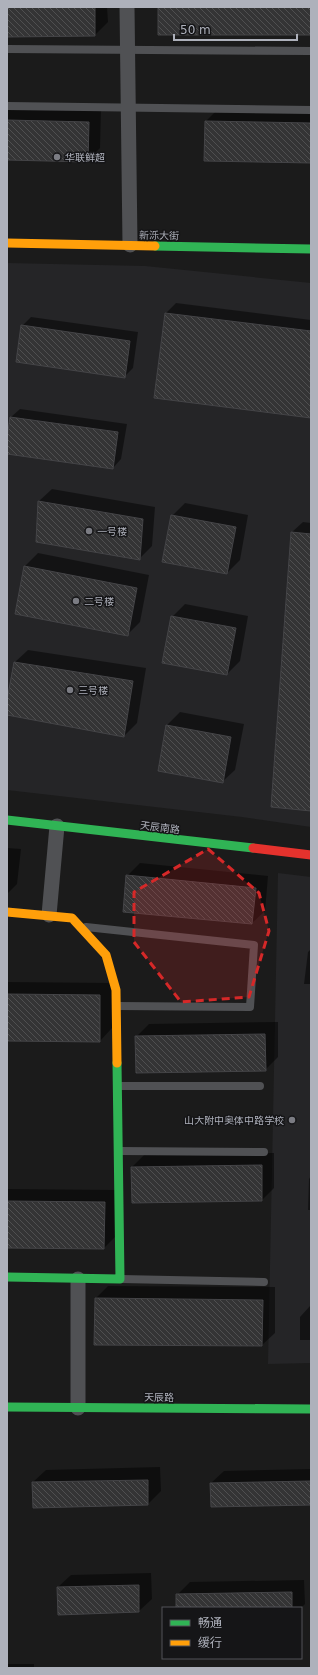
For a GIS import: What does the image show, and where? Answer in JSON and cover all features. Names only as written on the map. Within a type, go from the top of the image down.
[{"type":"street","points":[[127,7],[130,245]]},
{"type":"street","name":"新泺大街","points":[[7,243],[311,249]]},
{"type":"street","name":"天辰南路","points":[[7,820],[311,855]]},
{"type":"street","points":[[48,915],[57,826]]},
{"type":"street","points":[[7,912],[72,918],[106,955],[116,990],[120,1279],[7,1277]]},
{"type":"street","points":[[78,1279],[78,1408]]},
{"type":"street","name":"天辰路","points":[[7,1407],[311,1409]]},
{"type":"lane","points":[[7,48],[311,51]]},
{"type":"lane","points":[[7,106],[311,110]]},
{"type":"lane","points":[[79,926],[254,945],[250,1007],[116,1006]]},
{"type":"lane","points":[[118,1086],[260,1086]]},
{"type":"lane","points":[[118,1151],[264,1152]]},
{"type":"lane","points":[[120,1279],[264,1282]]},
{"type":"highlighted area","points":[[208,849],[259,893],[269,931],[249,997],[181,1002],[134,942],[134,892]]},
{"type":"shaded area","points":[[7,263],[145,266],[311,283],[311,827],[242,817],[7,790]]},
{"type":"shaded area","name":"山大附中奥体中路学校","points":[[278,873],[311,877],[311,1363],[268,1364]]},
{"type":"building","points":[[7,7],[95,7],[95,36],[7,37]]},
{"type":"building","points":[[158,7],[311,7],[311,35],[158,35]]},
{"type":"building","points":[[7,120],[89,122],[88,162],[7,160]]},
{"type":"building","points":[[205,121],[311,123],[311,163],[204,161]]},
{"type":"building","points":[[165,313],[311,331],[311,418],[154,398]]},
{"type":"building","points":[[21,325],[130,341],[125,378],[16,362]]},
{"type":"building","points":[[10,417],[118,432],[113,469],[7,454],[7,438]]},
{"type":"building","name":"一号楼","points":[[38,501],[143,519],[140,560],[36,542]]},
{"type":"building","points":[[171,515],[236,527],[227,574],[162,562]]},
{"type":"building","points":[[291,532],[311,534],[311,811],[271,807]]},
{"type":"building","name":"二号楼","points":[[24,566],[137,588],[128,636],[15,614]]},
{"type":"building","points":[[171,616],[236,628],[227,675],[162,663]]},
{"type":"building","name":"三号楼","points":[[14,662],[133,681],[124,737],[7,715],[7,700]]},
{"type":"building","points":[[166,725],[231,737],[223,783],[158,771]]},
{"type":"building","points":[[126,875],[256,888],[252,924],[123,912]]},
{"type":"building","points":[[7,994],[100,995],[100,1042],[7,1041]]},
{"type":"building","points":[[265,1034],[266,1071],[136,1073],[135,1036]]},
{"type":"building","points":[[262,1165],[262,1201],[132,1203],[131,1167]]},
{"type":"building","points":[[7,1201],[105,1202],[104,1249],[7,1248]]},
{"type":"building","points":[[95,1298],[263,1300],[262,1346],[94,1345]]},
{"type":"building","points":[[148,1480],[148,1505],[33,1508],[32,1482]]},
{"type":"building","points":[[311,1481],[311,1505],[211,1507],[210,1483]]},
{"type":"building","points":[[139,1585],[139,1612],[58,1615],[57,1587]]},
{"type":"building","points":[[292,1592],[292,1607],[176,1607],[176,1594]]},
{"type":"traffic: fast","points":[[155,246],[311,249]]},
{"type":"traffic: fast","points":[[7,820],[253,848]]},
{"type":"traffic: fast","points":[[7,1277],[120,1279],[117,1063]]},
{"type":"traffic: fast","points":[[7,1407],[311,1409]]},
{"type":"traffic: slow","points":[[7,243],[155,246]]},
{"type":"traffic: slow","points":[[7,912],[72,918],[106,955],[116,990],[117,1063]]},
{"type":"traffic: jam","points":[[253,848],[311,855]]},
{"type":"place","name":"华联鲜超","points":[[57,157]]},
{"type":"place","name":"一号楼","points":[[89,531]]},
{"type":"place","name":"二号楼","points":[[76,601]]},
{"type":"place","name":"三号楼","points":[[70,690]]},
{"type":"place","name":"山大附中奥体中路学校","points":[[292,1120]]}]
